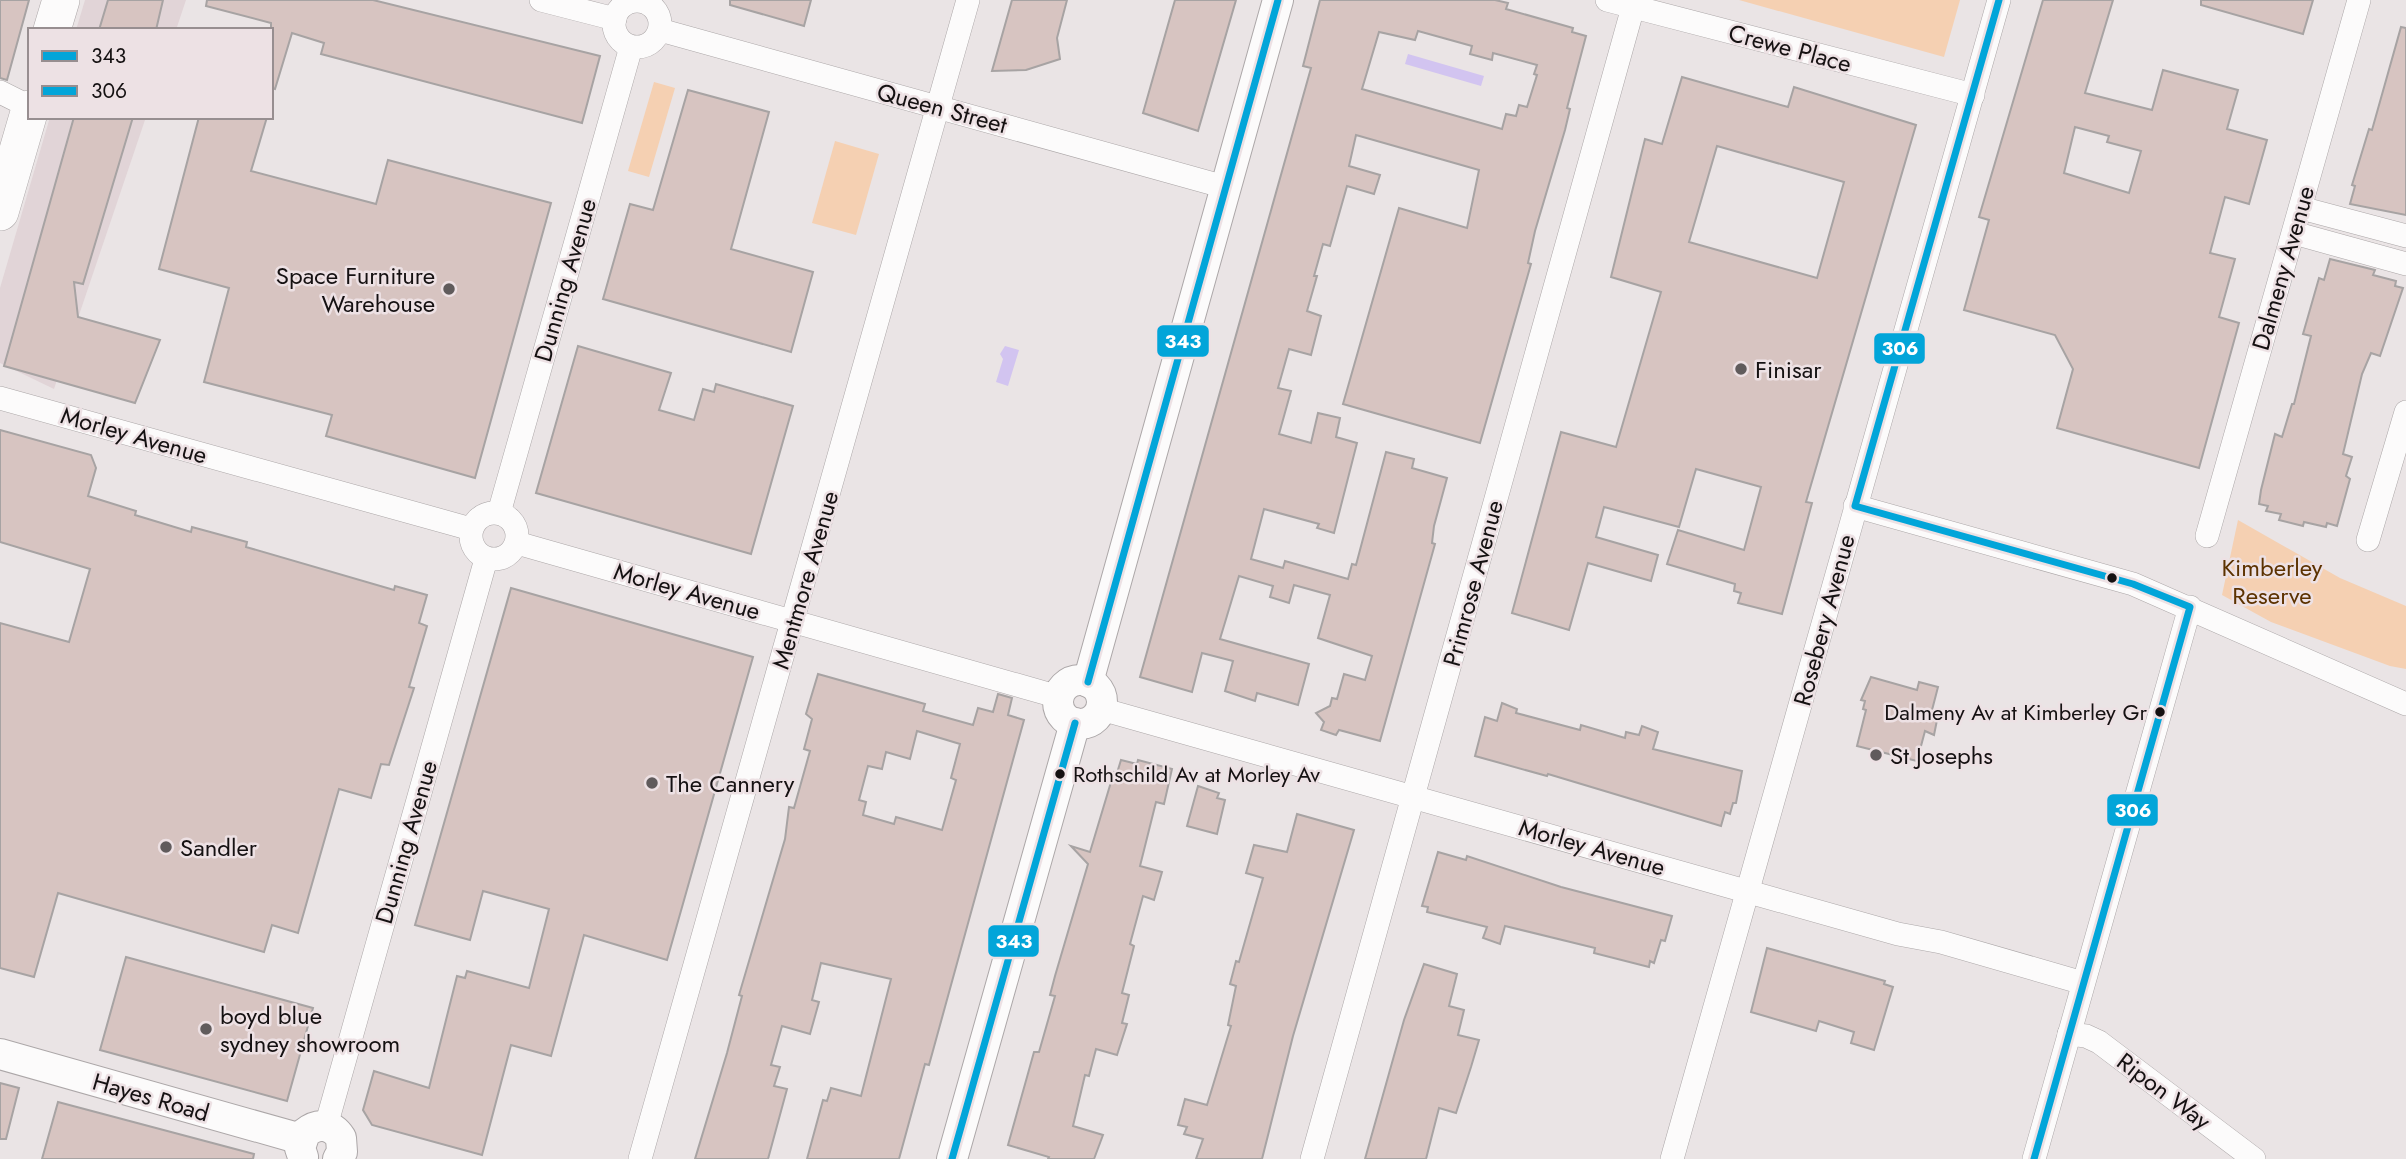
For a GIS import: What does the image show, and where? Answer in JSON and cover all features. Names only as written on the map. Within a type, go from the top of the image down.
[{"type":"main road","points":[[53,28],[61,0]]},
{"type":"main road","points":[[0,212],[28,115]]},
{"type":"street","points":[[541,0],[615,19]]},
{"type":"street","name":"Mentmore Avenue","points":[[640,1159],[968,0]]},
{"type":"street","points":[[1088,682],[1278,0]]},
{"type":"street","name":"Crewe Place","points":[[1607,0],[1634,4],[1973,95]]},
{"type":"street","name":"Rosebery Avenue","points":[[1672,1159],[1999,0]]},
{"type":"street","name":"Dalmeny Avenue","points":[[2207,536],[2359,0]]},
{"type":"street","points":[[644,1],[655,10],[660,30],[649,44],[631,47],[619,39],[615,19],[626,4],[644,1]]},
{"type":"street","name":"Primrose Avenue","points":[[1312,1159],[1634,4]]},
{"type":"street","name":"Queen Street","points":[[660,30],[1225,187]]},
{"type":"street","name":"Dunning Avenue","points":[[499,513],[631,47]]},
{"type":"street","points":[[0,92],[28,107]]},
{"type":"street","points":[[2301,208],[2406,236]]},
{"type":"street","points":[[2294,233],[2406,264]]},
{"type":"street","name":"Morley Avenue","points":[[0,398],[471,529]]},
{"type":"street","points":[[2368,540],[2406,412]]},
{"type":"street","points":[[1855,506],[2133,584],[2190,607],[2366,689],[2406,704]]},
{"type":"street","points":[[499,513],[506,516],[516,528],[517,543],[505,557],[486,559],[472,547],[471,529],[482,516],[499,513]]},
{"type":"street","name":"Morley Avenue","points":[[517,543],[1059,698]]},
{"type":"street","name":"Dunning Avenue","points":[[311,1141],[486,559]]},
{"type":"street","points":[[2034,1159],[2190,607]]},
{"type":"street","points":[[1073,682],[1088,682],[1100,693],[1101,709],[1094,720],[1075,723],[1062,714],[1059,698],[1062,691],[1073,682]]},
{"type":"street","name":"Morley Avenue","points":[[1101,709],[2083,983]]},
{"type":"street","points":[[952,1159],[1075,723]]},
{"type":"street","name":"Ripon Way","points":[[2069,1034],[2086,1035],[2110,1049],[2254,1159]]},
{"type":"street","name":"Hayes Road","points":[[0,1054],[311,1141]]},
{"type":"street","points":[[311,1141],[341,1138],[348,1157]]},
{"type":"shaded area","points":[[85,0],[186,0],[177,28],[77,28]]},
{"type":"shaded area","points":[[1408,54],[1484,76],[1481,86],[1405,64]]},
{"type":"shaded area","points":[[49,119],[145,119],[54,389],[0,363],[0,288]]},
{"type":"shaded area","points":[[1005,346],[1019,350],[1008,386],[996,382],[1003,359],[1000,354]]},
{"type":"green space","points":[[1739,0],[1960,0],[1944,57]]},
{"type":"green space","points":[[654,82],[675,88],[649,177],[628,171]]},
{"type":"green space","points":[[835,141],[879,154],[856,235],[812,223]]},
{"type":"green space","name":"Kimberley Reserve","points":[[2238,520],[2340,578],[2406,606],[2406,669],[2390,666],[2271,622],[2222,595]]},
{"type":"building","points":[[0,0],[29,0],[7,80],[0,78]]},
{"type":"building","points":[[108,0],[163,0],[156,28],[100,28]]},
{"type":"building","points":[[207,0],[373,0],[600,56],[582,123],[321,54],[324,43],[292,33],[275,89],[271,23],[206,6]]},
{"type":"building","points":[[730,0],[811,0],[804,26],[730,5]]},
{"type":"building","points":[[1012,0],[1067,0],[1057,38],[1060,59],[1026,70],[992,71]]},
{"type":"building","points":[[1175,0],[1236,0],[1198,131],[1143,113]]},
{"type":"building","points":[[1320,0],[1495,0],[1508,3],[1506,9],[1573,28],[1572,32],[1586,36],[1567,108],[1570,109],[1565,130],[1535,231],[1528,263],[1531,264],[1480,443],[1343,404],[1399,208],[1467,228],[1479,170],[1356,135],[1349,166],[1380,175],[1374,194],[1347,186],[1330,246],[1323,244],[1314,276],[1317,276],[1307,311],[1321,316],[1311,355],[1289,349],[1278,388],[1291,391],[1279,434],[1311,443],[1318,413],[1340,418],[1336,437],[1357,443],[1334,533],[1317,528],[1319,524],[1264,509],[1251,559],[1283,568],[1285,561],[1348,579],[1352,564],[1356,565],[1386,452],[1414,459],[1412,468],[1447,478],[1434,526],[1432,543],[1435,544],[1380,741],[1339,730],[1336,735],[1321,730],[1324,722],[1316,713],[1330,706],[1332,698],[1337,699],[1344,674],[1365,680],[1372,656],[1318,638],[1330,595],[1294,585],[1289,603],[1270,597],[1273,586],[1239,576],[1220,639],[1309,664],[1298,705],[1257,693],[1255,701],[1225,691],[1233,661],[1202,653],[1192,692],[1140,677],[1311,68],[1303,66]],"holes":[[[1418,31],[1472,46],[1470,54],[1492,60],[1493,53],[1537,65],[1534,74],[1537,75],[1527,107],[1519,105],[1516,116],[1506,114],[1502,129],[1362,89],[1379,32],[1415,40]]]},
{"type":"building","points":[[2043,0],[2113,0],[2085,93],[2152,110],[2163,70],[2238,90],[2227,129],[2267,140],[2249,204],[2225,197],[2210,253],[2235,259],[2219,317],[2239,323],[2199,468],[2057,428],[2073,369],[2055,335],[1964,310],[1989,220],[1979,217]],"holes":[[[2075,127],[2109,136],[2107,142],[2141,151],[2129,193],[2064,173]]]},
{"type":"building","points":[[2201,0],[2313,0],[2303,34],[2201,5]]},
{"type":"building","points":[[2401,27],[2406,28],[2406,215],[2350,204],[2355,186],[2352,185],[2369,129],[2372,130]]},
{"type":"building","points":[[1682,77],[1788,107],[1794,87],[1916,125],[1806,502],[1812,503],[1782,614],[1738,603],[1741,593],[1734,591],[1735,584],[1667,564],[1678,530],[1744,550],[1761,487],[1696,469],[1679,527],[1604,507],[1596,537],[1658,555],[1651,581],[1588,563],[1569,630],[1512,613],[1561,432],[1616,447],[1661,292],[1611,277],[1645,139],[1662,144]],"holes":[[[1717,146],[1844,182],[1817,278],[1689,242]]]},
{"type":"building","points":[[688,90],[769,112],[731,249],[813,272],[791,352],[603,299],[630,204],[653,210]]},
{"type":"building","points":[[73,119],[132,119],[83,284],[74,282],[78,317],[160,340],[135,403],[4,366]]},
{"type":"building","points":[[198,119],[266,119],[251,171],[376,204],[388,160],[551,203],[475,478],[326,436],[332,415],[204,382],[229,288],[159,269]]},
{"type":"building","points":[[2330,259],[2375,270],[2373,275],[2396,281],[2395,286],[2403,288],[2380,356],[2371,353],[2362,374],[2343,454],[2352,457],[2346,476],[2350,479],[2337,526],[2327,523],[2326,527],[2304,522],[2303,526],[2279,520],[2281,514],[2266,511],[2268,506],[2259,504],[2275,434],[2282,437],[2294,404],[2311,336],[2303,334],[2319,278],[2324,280]]},
{"type":"building","points":[[578,346],[671,373],[659,410],[694,420],[703,389],[714,392],[716,384],[793,406],[751,554],[536,493]]},
{"type":"building","points":[[0,430],[91,455],[96,468],[88,496],[136,511],[135,515],[191,532],[192,527],[247,542],[246,547],[394,590],[395,586],[427,595],[419,623],[427,626],[409,687],[414,688],[389,765],[381,764],[371,798],[339,789],[298,933],[272,925],[264,952],[58,893],[34,977],[0,968],[0,623],[69,642],[90,569],[0,542]]},
{"type":"building","points":[[511,588],[753,657],[667,960],[584,935],[551,1056],[511,1045],[482,1155],[372,1125],[363,1110],[374,1071],[429,1088],[457,976],[465,978],[467,971],[529,988],[549,909],[483,891],[470,940],[415,925]]},
{"type":"building","points":[[818,674],[925,704],[923,711],[973,725],[978,708],[993,712],[998,694],[1012,698],[1008,715],[1024,720],[929,1065],[925,1064],[899,1159],[807,1159],[823,1100],[827,1101],[831,1088],[861,1096],[891,979],[821,963],[812,1000],[819,1002],[810,1034],[782,1026],[771,1065],[780,1067],[774,1086],[787,1089],[768,1159],[695,1159],[727,1053],[742,996],[739,995],[785,839],[789,807],[794,808],[810,751],[804,749],[812,719],[806,714]],"holes":[[[917,731],[960,744],[951,778],[956,780],[942,830],[896,817],[894,824],[863,815],[866,802],[859,800],[868,766],[882,769],[886,752],[910,759]]]},
{"type":"building","points":[[1871,677],[1917,690],[1919,682],[1938,687],[1931,714],[1938,715],[1934,735],[1925,731],[1917,761],[1857,746],[1866,710],[1863,709],[1865,701],[1861,700]]},
{"type":"building","points":[[1502,703],[1517,709],[1516,713],[1580,730],[1581,725],[1625,738],[1626,732],[1639,735],[1642,726],[1658,732],[1653,749],[1742,771],[1736,803],[1733,803],[1730,814],[1725,812],[1721,826],[1548,774],[1547,776],[1475,756],[1485,717],[1497,721]]},
{"type":"building","points":[[1121,760],[1137,764],[1138,760],[1172,769],[1164,804],[1156,802],[1140,866],[1162,872],[1154,900],[1143,896],[1130,944],[1134,946],[1122,993],[1129,995],[1122,1023],[1127,1024],[1117,1055],[1096,1049],[1089,1076],[1085,1075],[1073,1126],[1103,1135],[1094,1159],[1048,1159],[1049,1157],[1008,1145],[1034,1052],[1039,1052],[1055,996],[1050,995],[1088,864],[1071,846],[1090,852],[1114,772],[1117,773]]},
{"type":"building","points":[[1198,786],[1219,793],[1217,798],[1225,800],[1217,834],[1187,826]]},
{"type":"building","points":[[1297,814],[1354,830],[1293,1036],[1262,1159],[1196,1159],[1203,1139],[1184,1134],[1187,1127],[1178,1125],[1185,1099],[1207,1105],[1231,1026],[1228,1025],[1236,986],[1230,984],[1263,878],[1246,873],[1254,845],[1287,852]]},
{"type":"building","points":[[1438,852],[1466,860],[1467,856],[1561,887],[1672,916],[1665,941],[1661,940],[1654,963],[1650,961],[1649,967],[1594,953],[1595,948],[1505,926],[1500,944],[1483,938],[1487,927],[1427,912],[1428,907],[1422,906]]},
{"type":"building","points":[[1767,948],[1885,981],[1884,984],[1893,987],[1874,1050],[1851,1043],[1854,1032],[1819,1021],[1816,1031],[1751,1012]]},
{"type":"building","name":"boyd blue sydney showroom","points":[[126,957],[313,1008],[287,1101],[100,1050]]},
{"type":"building","points":[[1424,964],[1457,974],[1449,1006],[1464,1010],[1458,1035],[1479,1040],[1471,1067],[1456,1113],[1439,1108],[1426,1159],[1365,1159],[1404,1020]]},
{"type":"building","points":[[0,1083],[19,1088],[6,1139],[0,1139]]},
{"type":"building","points":[[58,1102],[254,1154],[253,1159],[42,1159]]},
{"type":"transit line","name":"343","points":[[1088,682],[1278,0]]},
{"type":"transit line","name":"306","points":[[1999,0],[1855,506],[2133,584],[2190,607],[2034,1159]]},
{"type":"transit line","name":"343","points":[[952,1159],[1075,723]]},
{"type":"place","name":"Space Furniture Warehouse","points":[[449,289]]},
{"type":"place","name":"Finisar","points":[[1741,369]]},
{"type":"place","name":"Dalmeny Av at Kimberley Gr","points":[[2160,712]]},
{"type":"place","name":"St Josephs","points":[[1876,755]]},
{"type":"place","name":"Rothschild Av at Morley Av","points":[[1060,774]]},
{"type":"place","name":"The Cannery","points":[[652,783]]},
{"type":"place","name":"Sandler","points":[[166,847]]},
{"type":"place","name":"boyd blue sydney showroom","points":[[206,1029]]}]
